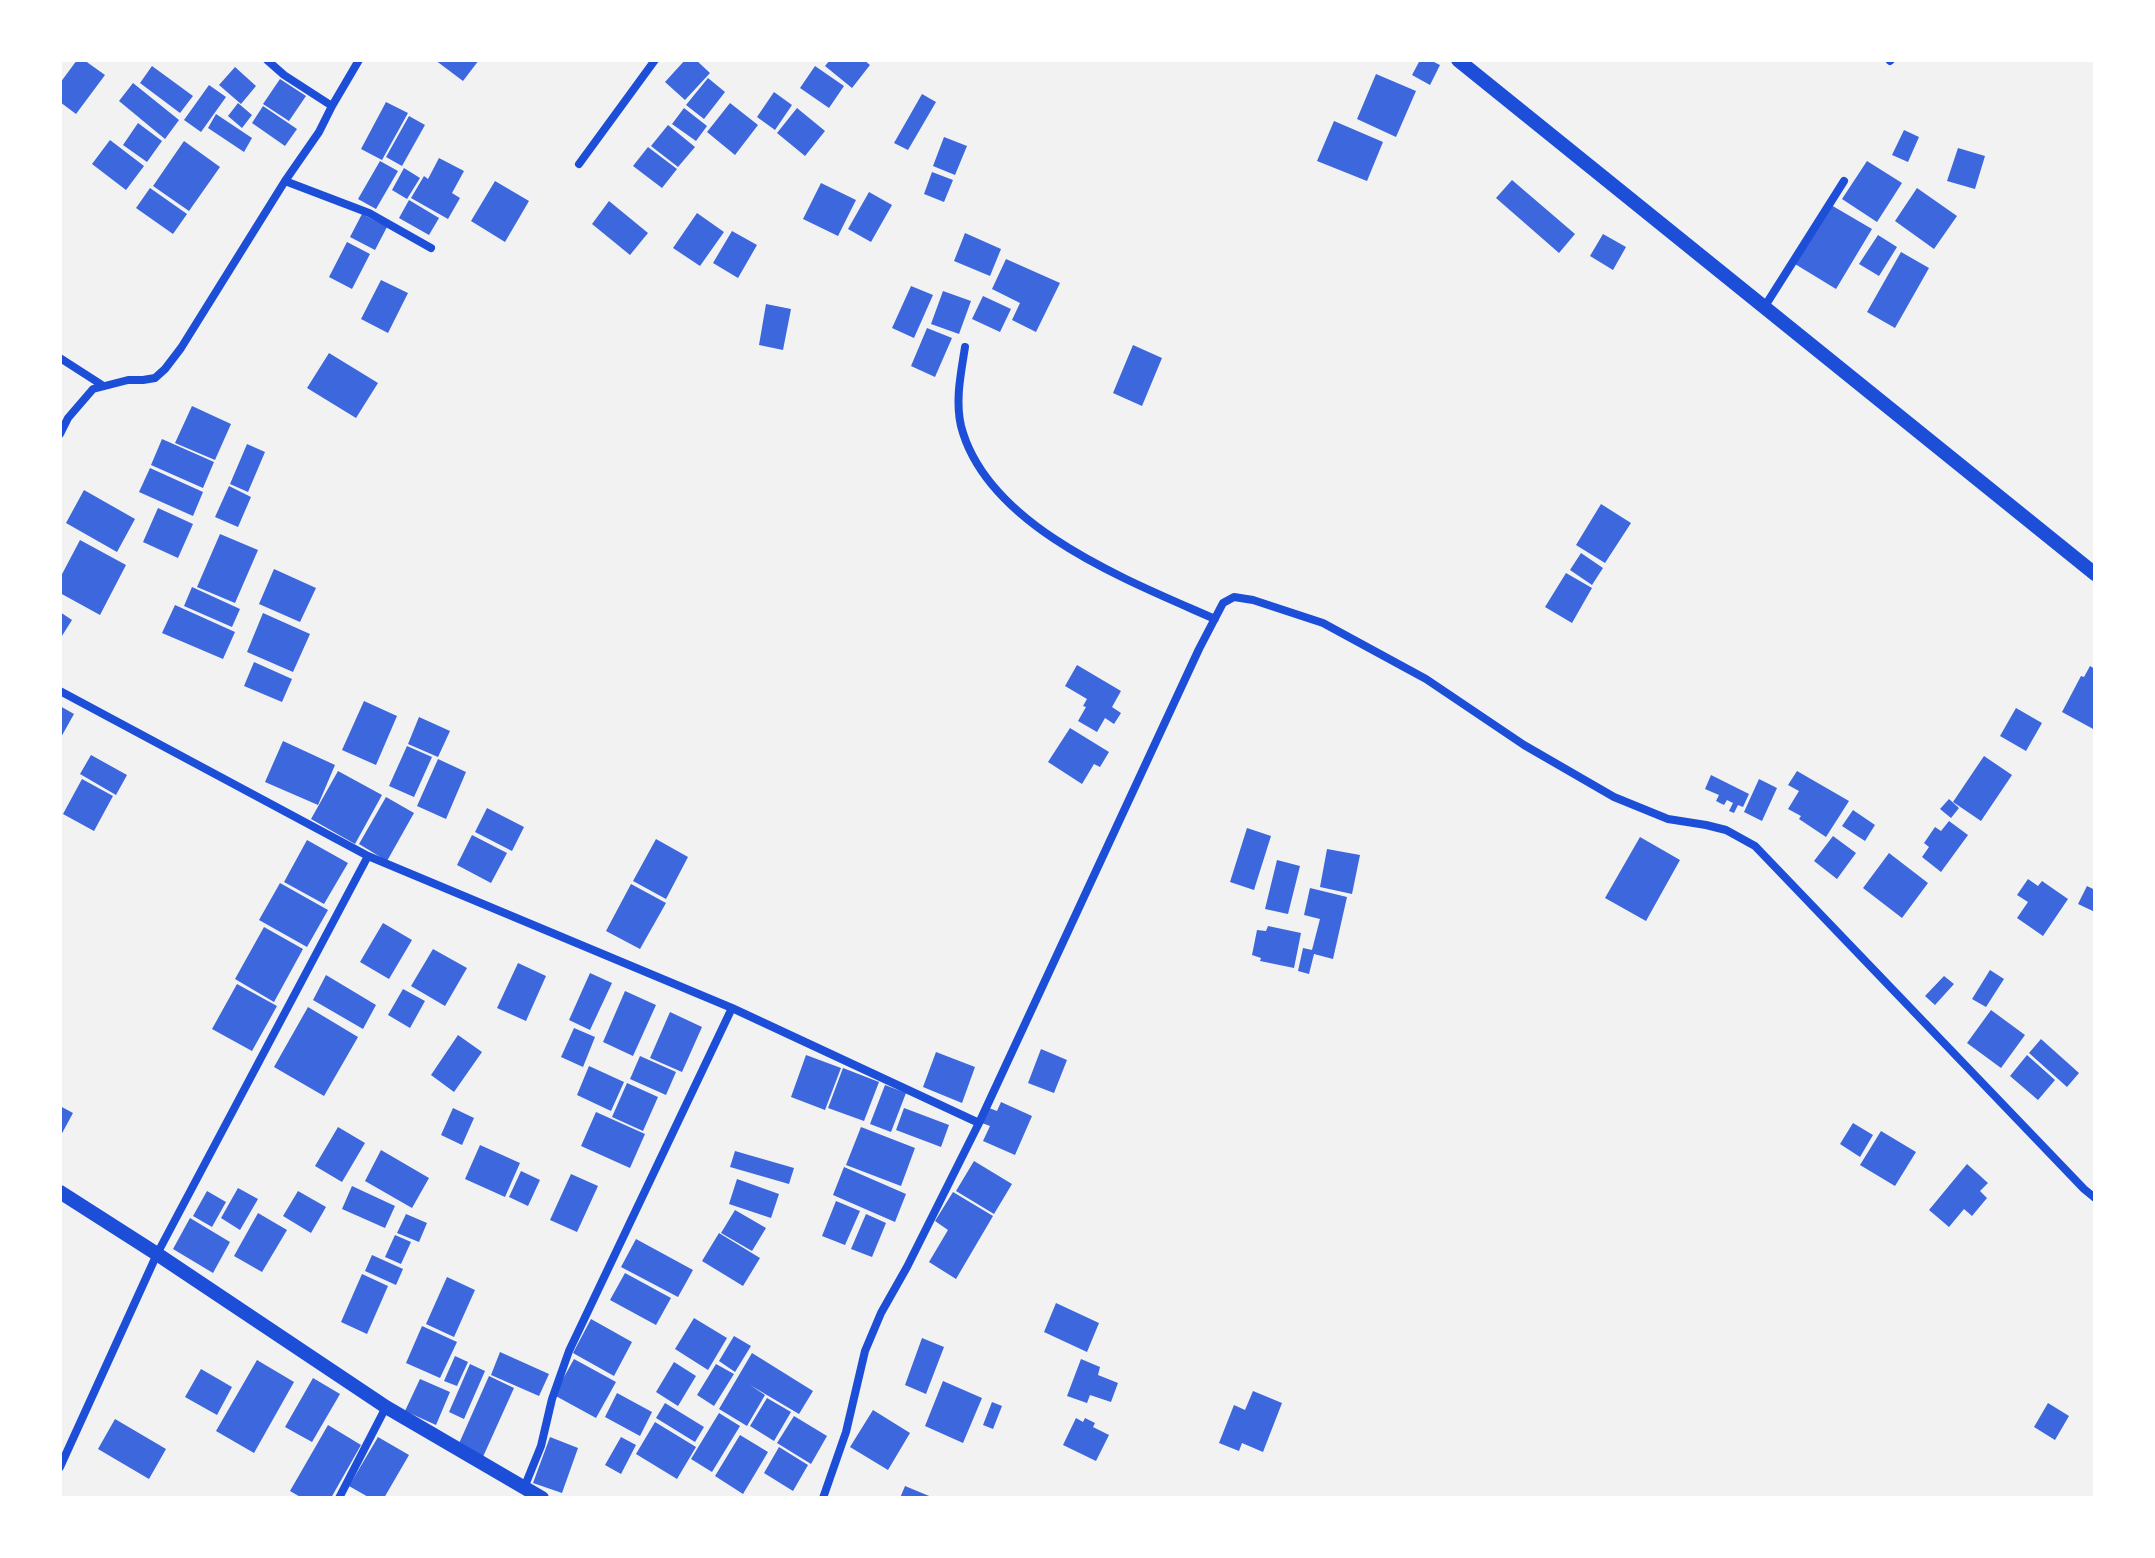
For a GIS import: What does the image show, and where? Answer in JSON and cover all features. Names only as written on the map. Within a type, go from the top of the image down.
[{"type":"street","points":[[267,60],[284,75],[332,106]]},
{"type":"street","points":[[60,434],[68,418],[93,389],[128,380],[155,378],[165,369],[319,132],[359,60]]},
{"type":"street","points":[[579,164],[655,60]]},
{"type":"street","points":[[1458,60],[2095,574]]},
{"type":"street","points":[[285,181],[369,213],[431,248]]},
{"type":"street","points":[[1765,306],[1844,181]]},
{"type":"street","points":[[965,347],[958,388],[961,425],[971,451],[990,483],[1024,517],[1107,571],[1215,619]]},
{"type":"street","points":[[60,358],[102,385]]},
{"type":"street","points":[[823,1498],[846,1432],[865,1351],[881,1313],[979,1123],[1199,649],[1223,603],[1234,597],[1253,600],[1323,623],[1426,679],[1524,745],[1614,797],[1668,819],[1726,830],[1755,846],[2095,1198]]},
{"type":"street","points":[[60,691],[368,856],[732,1008],[979,1123]]},
{"type":"street","points":[[60,1467],[157,1254],[368,856]]},
{"type":"street","points":[[524,1488],[541,1446],[562,1368],[732,1008]]},
{"type":"street","points":[[60,1192],[386,1407],[542,1498]]},
{"type":"street","points":[[339,1498],[386,1407]]},
{"type":"building","points":[[77,60],[84,60],[105,75],[76,114],[60,102],[60,83]]},
{"type":"building","points":[[435,60],[479,60],[463,81]]},
{"type":"building","points":[[685,60],[696,60],[710,73],[685,100],[665,82]]},
{"type":"building","points":[[830,60],[864,60],[870,65],[852,88],[825,66]]},
{"type":"building","points":[[1420,60],[1430,60],[1440,65],[1430,85],[1412,75]]},
{"type":"building","points":[[152,66],[193,96],[180,113],[140,83]]},
{"type":"building","points":[[815,66],[844,86],[829,108],[800,88]]},
{"type":"building","points":[[235,67],[256,86],[241,104],[219,85]]},
{"type":"building","points":[[1376,74],[1416,91],[1396,137],[1357,119]]},
{"type":"building","points":[[708,78],[725,92],[704,119],[686,105]]},
{"type":"building","points":[[280,79],[306,96],[289,121],[263,104]]},
{"type":"building","points":[[133,83],[179,120],[165,139],[119,101]]},
{"type":"building","points":[[209,85],[226,97],[201,132],[184,120]]},
{"type":"building","points":[[774,92],[792,105],[775,130],[757,117]]},
{"type":"building","points":[[922,94],[936,102],[908,150],[894,143]]},
{"type":"building","points":[[386,102],[408,113],[382,160],[361,149]]},
{"type":"building","points":[[238,103],[252,115],[242,128],[228,116]]},
{"type":"building","points":[[730,103],[758,125],[735,155],[707,132]]},
{"type":"building","points":[[263,106],[297,129],[285,146],[252,123]]},
{"type":"building","points":[[684,108],[707,126],[696,141],[672,124]]},
{"type":"building","points":[[797,108],[825,131],[805,156],[777,133]]},
{"type":"building","points":[[216,114],[252,138],[244,152],[208,128]]},
{"type":"building","points":[[409,116],[425,125],[402,166],[386,157]]},
{"type":"building","points":[[1334,121],[1383,142],[1367,181],[1317,161]]},
{"type":"building","points":[[138,123],[162,141],[147,162],[123,145]]},
{"type":"building","points":[[668,125],[695,147],[678,167],[651,146]]},
{"type":"building","points":[[1904,130],[1919,137],[1908,162],[1892,155]]},
{"type":"building","points":[[944,137],[967,146],[955,175],[933,166]]},
{"type":"building","points":[[110,140],[144,166],[126,190],[92,164]]},
{"type":"building","points":[[184,141],[220,167],[189,211],[153,186]]},
{"type":"building","points":[[648,147],[677,169],[662,188],[633,166]]},
{"type":"building","points":[[1958,148],[1985,156],[1975,189],[1947,181]]},
{"type":"building","points":[[439,158],[464,171],[452,193],[460,198],[448,219],[411,198],[424,176],[428,179]]},
{"type":"building","points":[[380,161],[398,171],[376,209],[358,199]]},
{"type":"building","points":[[1867,161],[1902,183],[1877,222],[1842,199]]},
{"type":"building","points":[[404,168],[420,178],[407,199],[392,190]]},
{"type":"building","points":[[932,172],[953,180],[944,202],[924,194]]},
{"type":"building","points":[[1512,180],[1575,234],[1559,253],[1496,198]]},
{"type":"building","points":[[495,181],[529,201],[505,242],[471,221]]},
{"type":"building","points":[[821,183],[856,200],[838,236],[803,219]]},
{"type":"building","points":[[150,188],[187,214],[173,234],[136,208]]},
{"type":"building","points":[[1917,188],[1957,216],[1934,249],[1895,221]]},
{"type":"building","points":[[869,192],[892,205],[871,242],[848,229]]},
{"type":"building","points":[[409,200],[439,218],[429,235],[399,218]]},
{"type":"building","points":[[609,201],[648,233],[630,255],[592,224]]},
{"type":"building","points":[[1831,205],[1872,229],[1836,289],[1795,264]]},
{"type":"building","points":[[697,213],[724,232],[700,266],[673,248]]},
{"type":"building","points":[[362,214],[387,227],[375,250],[350,237]]},
{"type":"building","points":[[732,231],[757,245],[738,278],[713,263]]},
{"type":"building","points":[[965,233],[1001,249],[990,276],[954,261]]},
{"type":"building","points":[[1603,234],[1626,247],[1613,270],[1590,256]]},
{"type":"building","points":[[1878,235],[1897,247],[1879,276],[1859,264]]},
{"type":"building","points":[[347,242],[370,254],[352,289],[329,277]]},
{"type":"building","points":[[1901,252],[1929,268],[1895,328],[1867,312]]},
{"type":"building","points":[[1006,259],[1060,283],[1036,332],[1012,320],[1020,303],[992,289]]},
{"type":"building","points":[[381,280],[408,293],[388,333],[361,319]]},
{"type":"building","points":[[911,286],[933,295],[914,338],[892,328]]},
{"type":"building","points":[[943,291],[971,301],[959,334],[931,324]]},
{"type":"building","points":[[983,296],[1011,309],[1000,332],[972,319]]},
{"type":"building","points":[[766,304],[791,309],[783,350],[759,345]]},
{"type":"building","points":[[927,328],[952,338],[935,377],[911,366]]},
{"type":"building","points":[[1133,345],[1162,358],[1142,406],[1113,393]]},
{"type":"building","points":[[329,353],[378,383],[356,418],[307,388]]},
{"type":"building","points":[[192,406],[231,424],[215,460],[175,443]]},
{"type":"building","points":[[162,439],[214,462],[203,488],[151,465]]},
{"type":"building","points":[[247,444],[265,452],[248,492],[230,484]]},
{"type":"building","points":[[150,468],[203,492],[193,516],[139,492]]},
{"type":"building","points":[[229,486],[251,497],[238,527],[215,517]]},
{"type":"building","points":[[84,490],[135,519],[117,552],[66,523]]},
{"type":"building","points":[[1601,504],[1631,523],[1605,563],[1576,545]]},
{"type":"building","points":[[158,508],[193,524],[178,558],[143,542]]},
{"type":"building","points":[[220,534],[258,550],[235,603],[197,587]]},
{"type":"building","points":[[80,540],[126,565],[100,615],[60,593],[60,578]]},
{"type":"building","points":[[1581,553],[1603,568],[1592,585],[1570,570]]},
{"type":"building","points":[[274,569],[316,588],[300,622],[259,604]]},
{"type":"building","points":[[1566,573],[1592,588],[1572,623],[1545,607]]},
{"type":"building","points":[[192,587],[240,609],[232,627],[184,606]]},
{"type":"building","points":[[175,605],[235,632],[223,659],[162,633]]},
{"type":"building","points":[[60,612],[72,620],[60,639]]},
{"type":"building","points":[[263,613],[310,634],[293,672],[247,652]]},
{"type":"building","points":[[254,662],[292,679],[282,702],[244,686]]},
{"type":"building","points":[[1077,665],[1121,691],[1112,707],[1121,713],[1114,724],[1105,718],[1097,732],[1078,721],[1087,699],[1065,686]]},
{"type":"building","points":[[2090,666],[2095,669],[2095,730],[2062,712],[2081,676],[2084,677]]},
{"type":"building","points":[[364,701],[397,716],[376,765],[342,750]]},
{"type":"building","points":[[60,706],[74,714],[60,739]]},
{"type":"building","points":[[2016,708],[2042,723],[2026,751],[2000,736]]},
{"type":"building","points":[[419,717],[450,731],[438,757],[408,744]]},
{"type":"building","points":[[1070,728],[1109,752],[1100,767],[1094,764],[1082,784],[1048,762]]},
{"type":"building","points":[[283,741],[335,765],[318,805],[265,782]]},
{"type":"building","points":[[407,746],[432,757],[414,797],[389,786]]},
{"type":"building","points":[[91,755],[127,775],[116,795],[80,774]]},
{"type":"building","points":[[1984,756],[2012,775],[1981,821],[1953,802]]},
{"type":"building","points":[[438,759],[466,772],[446,819],[417,806]]},
{"type":"building","points":[[338,771],[382,795],[355,844],[311,819]]},
{"type":"building","points":[[1797,771],[1849,801],[1826,837],[1788,809],[1799,791],[1788,785]]},
{"type":"building","points":[[1711,775],[1749,794],[1743,807],[1738,805],[1734,813],[1729,811],[1733,803],[1727,800],[1724,805],[1716,801],[1719,795],[1705,789]]},
{"type":"building","points":[[82,779],[113,796],[94,831],[63,814]]},
{"type":"building","points":[[1759,779],[1777,788],[1762,821],[1744,812]]},
{"type":"building","points":[[386,797],[414,813],[387,861],[359,844]]},
{"type":"building","points":[[1949,799],[1959,808],[1951,818],[1940,809]]},
{"type":"building","points":[[487,808],[524,827],[512,851],[475,832]]},
{"type":"building","points":[[1853,810],[1875,825],[1865,841],[1842,826]]},
{"type":"building","points":[[1949,821],[1968,835],[1941,872],[1922,857],[1929,847],[1924,843],[1935,827],[1941,831]]},
{"type":"building","points":[[1247,828],[1271,836],[1254,890],[1230,882]]},
{"type":"building","points":[[472,835],[507,853],[491,883],[457,865]]},
{"type":"building","points":[[1833,836],[1856,853],[1837,879],[1814,861]]},
{"type":"building","points":[[1640,837],[1680,860],[1646,921],[1605,898]]},
{"type":"building","points":[[656,839],[688,857],[666,899],[633,881]]},
{"type":"building","points":[[307,840],[348,863],[324,904],[284,882]]},
{"type":"building","points":[[1327,849],[1360,855],[1352,894],[1320,887]]},
{"type":"building","points":[[1889,853],[1928,883],[1902,918],[1863,888]]},
{"type":"building","points":[[1277,860],[1300,866],[1288,914],[1265,909]]},
{"type":"building","points":[[2028,879],[2038,886],[2042,881],[2068,899],[2043,936],[2017,918],[2028,902],[2017,895]]},
{"type":"building","points":[[280,883],[328,910],[307,947],[259,920]]},
{"type":"building","points":[[631,884],[666,903],[640,949],[606,931]]},
{"type":"building","points":[[2087,886],[2095,890],[2095,912],[2078,904]]},
{"type":"building","points":[[1310,888],[1347,897],[1333,959],[1314,954],[1309,974],[1298,971],[1303,948],[1312,950],[1320,919],[1304,915]]},
{"type":"building","points":[[383,923],[412,940],[389,979],[360,962]]},
{"type":"building","points":[[1268,926],[1301,933],[1294,968],[1260,961],[1261,958],[1252,955],[1257,930],[1266,931]]},
{"type":"building","points":[[264,927],[303,949],[274,1002],[235,979]]},
{"type":"building","points":[[433,949],[467,968],[445,1006],[411,986]]},
{"type":"building","points":[[518,963],[546,976],[526,1021],[497,1008]]},
{"type":"building","points":[[1990,970],[2004,979],[1986,1007],[1972,999]]},
{"type":"building","points":[[590,973],[612,983],[590,1030],[569,1020]]},
{"type":"building","points":[[326,975],[376,1005],[363,1029],[313,1000]]},
{"type":"building","points":[[1944,976],[1954,984],[1935,1005],[1925,996]]},
{"type":"building","points":[[237,984],[277,1006],[252,1051],[212,1029]]},
{"type":"building","points":[[403,989],[425,1001],[410,1028],[388,1015]]},
{"type":"building","points":[[625,991],[656,1005],[633,1056],[603,1042]]},
{"type":"building","points":[[308,1007],[358,1037],[324,1096],[274,1067]]},
{"type":"building","points":[[1991,1010],[2025,1035],[2001,1068],[1967,1043]]},
{"type":"building","points":[[670,1012],[702,1027],[682,1072],[650,1058]]},
{"type":"building","points":[[574,1028],[595,1037],[583,1067],[561,1057]]},
{"type":"building","points":[[458,1035],[482,1052],[454,1092],[431,1075]]},
{"type":"building","points":[[2041,1039],[2079,1073],[2067,1087],[2029,1053]]},
{"type":"building","points":[[1041,1049],[1067,1060],[1054,1093],[1028,1083]]},
{"type":"building","points":[[936,1052],[975,1067],[962,1103],[923,1087]]},
{"type":"building","points":[[806,1055],[841,1068],[825,1110],[791,1097]]},
{"type":"building","points":[[2027,1055],[2055,1080],[2038,1100],[2010,1076]]},
{"type":"building","points":[[640,1056],[676,1072],[666,1095],[630,1079]]},
{"type":"building","points":[[589,1066],[624,1082],[611,1111],[577,1095]]},
{"type":"building","points":[[843,1068],[879,1082],[864,1121],[828,1108]]},
{"type":"building","points":[[627,1083],[658,1097],[643,1131],[612,1117]]},
{"type":"building","points":[[885,1085],[906,1093],[891,1132],[870,1124]]},
{"type":"building","points":[[1001,1102],[1032,1116],[1015,1155],[983,1141],[990,1126],[982,1123],[989,1108],[997,1111]]},
{"type":"building","points":[[60,1106],[73,1113],[60,1137]]},
{"type":"building","points":[[453,1108],[474,1118],[462,1145],[441,1135]]},
{"type":"building","points":[[904,1108],[949,1125],[941,1147],[896,1130]]},
{"type":"building","points":[[596,1112],[645,1134],[630,1168],[581,1146]]},
{"type":"building","points":[[1853,1123],[1873,1135],[1860,1157],[1840,1144]]},
{"type":"building","points":[[338,1127],[365,1143],[342,1182],[315,1166]]},
{"type":"building","points":[[861,1127],[915,1148],[901,1186],[846,1165]]},
{"type":"building","points":[[1881,1131],[1916,1152],[1895,1186],[1860,1165]]},
{"type":"building","points":[[480,1145],[520,1163],[505,1197],[465,1179]]},
{"type":"building","points":[[381,1150],[429,1178],[412,1208],[365,1181]]},
{"type":"building","points":[[735,1151],[794,1168],[789,1184],[730,1167]]},
{"type":"building","points":[[974,1161],[1012,1184],[994,1214],[956,1191]]},
{"type":"building","points":[[1967,1164],[1988,1183],[1980,1191],[1987,1198],[1972,1216],[1964,1209],[1949,1227],[1929,1210]]},
{"type":"building","points":[[844,1167],[906,1194],[895,1222],[833,1195]]},
{"type":"building","points":[[521,1171],[540,1180],[528,1206],[509,1197]]},
{"type":"building","points":[[571,1174],[598,1186],[577,1232],[550,1220]]},
{"type":"building","points":[[737,1179],[779,1194],[771,1218],[729,1204]]},
{"type":"building","points":[[352,1186],[395,1206],[385,1228],[342,1209]]},
{"type":"building","points":[[238,1188],[258,1199],[240,1230],[221,1218]]},
{"type":"building","points":[[207,1191],[226,1202],[212,1227],[193,1216]]},
{"type":"building","points":[[298,1191],[326,1207],[311,1233],[283,1216]]},
{"type":"building","points":[[953,1192],[993,1216],[956,1279],[929,1262],[948,1230],[935,1221]]},
{"type":"building","points":[[836,1201],[860,1211],[845,1245],[822,1236]]},
{"type":"building","points":[[735,1210],[766,1228],[752,1251],[721,1233]]},
{"type":"building","points":[[258,1213],[287,1230],[262,1272],[234,1256]]},
{"type":"building","points":[[406,1214],[427,1223],[419,1242],[397,1233]]},
{"type":"building","points":[[866,1214],[886,1223],[872,1257],[851,1249]]},
{"type":"building","points":[[190,1218],[230,1242],[213,1273],[173,1249]]},
{"type":"building","points":[[719,1233],[760,1258],[743,1286],[702,1261]]},
{"type":"building","points":[[395,1235],[411,1242],[401,1264],[385,1257]]},
{"type":"building","points":[[636,1239],[693,1270],[678,1297],[621,1267]]},
{"type":"building","points":[[372,1255],[403,1269],[396,1285],[365,1271]]},
{"type":"building","points":[[625,1273],[671,1298],[656,1325],[610,1300]]},
{"type":"building","points":[[362,1274],[388,1286],[367,1334],[341,1322]]},
{"type":"building","points":[[447,1277],[475,1290],[454,1337],[426,1324]]},
{"type":"building","points":[[1056,1303],[1099,1323],[1087,1352],[1044,1332]]},
{"type":"building","points":[[694,1318],[727,1338],[708,1370],[675,1349]]},
{"type":"building","points":[[591,1319],[632,1342],[614,1376],[573,1353]]},
{"type":"building","points":[[422,1326],[457,1342],[440,1378],[406,1363]]},
{"type":"building","points":[[734,1336],[751,1346],[735,1372],[719,1361]]},
{"type":"building","points":[[922,1338],[944,1347],[926,1394],[905,1385]]},
{"type":"building","points":[[500,1352],[549,1374],[539,1396],[491,1375]]},
{"type":"building","points":[[752,1353],[813,1391],[799,1414],[750,1385],[765,1395],[747,1426],[719,1409]]},
{"type":"building","points":[[455,1356],[468,1362],[457,1386],[444,1381]]},
{"type":"building","points":[[574,1359],[616,1382],[596,1418],[554,1395]]},
{"type":"building","points":[[1081,1359],[1100,1367],[1098,1375],[1118,1383],[1111,1402],[1090,1395],[1087,1403],[1067,1396]]},
{"type":"building","points":[[257,1360],[294,1382],[254,1453],[216,1431]]},
{"type":"building","points":[[674,1362],[696,1376],[678,1406],[656,1392]]},
{"type":"building","points":[[470,1364],[485,1371],[464,1419],[449,1412]]},
{"type":"building","points":[[716,1364],[734,1374],[714,1406],[697,1395]]},
{"type":"building","points":[[201,1369],[232,1387],[217,1415],[185,1397]]},
{"type":"building","points":[[489,1376],[514,1388],[482,1459],[457,1448]]},
{"type":"building","points":[[313,1378],[340,1394],[312,1442],[285,1427]]},
{"type":"building","points":[[420,1379],[450,1392],[436,1425],[405,1411]]},
{"type":"building","points":[[943,1381],[982,1398],[963,1443],[925,1426]]},
{"type":"building","points":[[1253,1391],[1282,1403],[1263,1452],[1242,1443],[1239,1451],[1219,1443],[1234,1405],[1245,1410]]},
{"type":"building","points":[[617,1393],[652,1412],[640,1436],[605,1417]]},
{"type":"building","points":[[767,1398],[791,1412],[774,1441],[750,1426]]},
{"type":"building","points":[[992,1402],[1002,1406],[993,1429],[983,1425]]},
{"type":"building","points":[[665,1403],[704,1427],[695,1442],[656,1418]]},
{"type":"building","points":[[2048,1403],[2069,1416],[2055,1440],[2034,1427]]},
{"type":"building","points":[[873,1410],[910,1433],[888,1470],[850,1447]]},
{"type":"building","points":[[719,1413],[740,1426],[712,1472],[691,1459]]},
{"type":"building","points":[[794,1416],[827,1436],[811,1464],[777,1443]]},
{"type":"building","points":[[1076,1418],[1095,1423],[1093,1427],[1109,1435],[1096,1461],[1063,1445]]},
{"type":"building","points":[[115,1419],[166,1449],[149,1479],[98,1449]]},
{"type":"building","points":[[655,1422],[696,1447],[677,1479],[636,1454]]},
{"type":"building","points":[[328,1425],[361,1445],[331,1498],[302,1498],[290,1491]]},
{"type":"building","points":[[740,1435],[768,1452],[743,1494],[715,1476]]},
{"type":"building","points":[[378,1437],[409,1455],[384,1498],[370,1498],[349,1486]]},
{"type":"building","points":[[550,1437],[578,1448],[562,1493],[533,1483]]},
{"type":"building","points":[[621,1437],[636,1445],[621,1474],[605,1465]]},
{"type":"building","points":[[779,1447],[808,1465],[793,1491],[764,1473]]},
{"type":"building","points":[[905,1486],[934,1498],[900,1498]]}]
